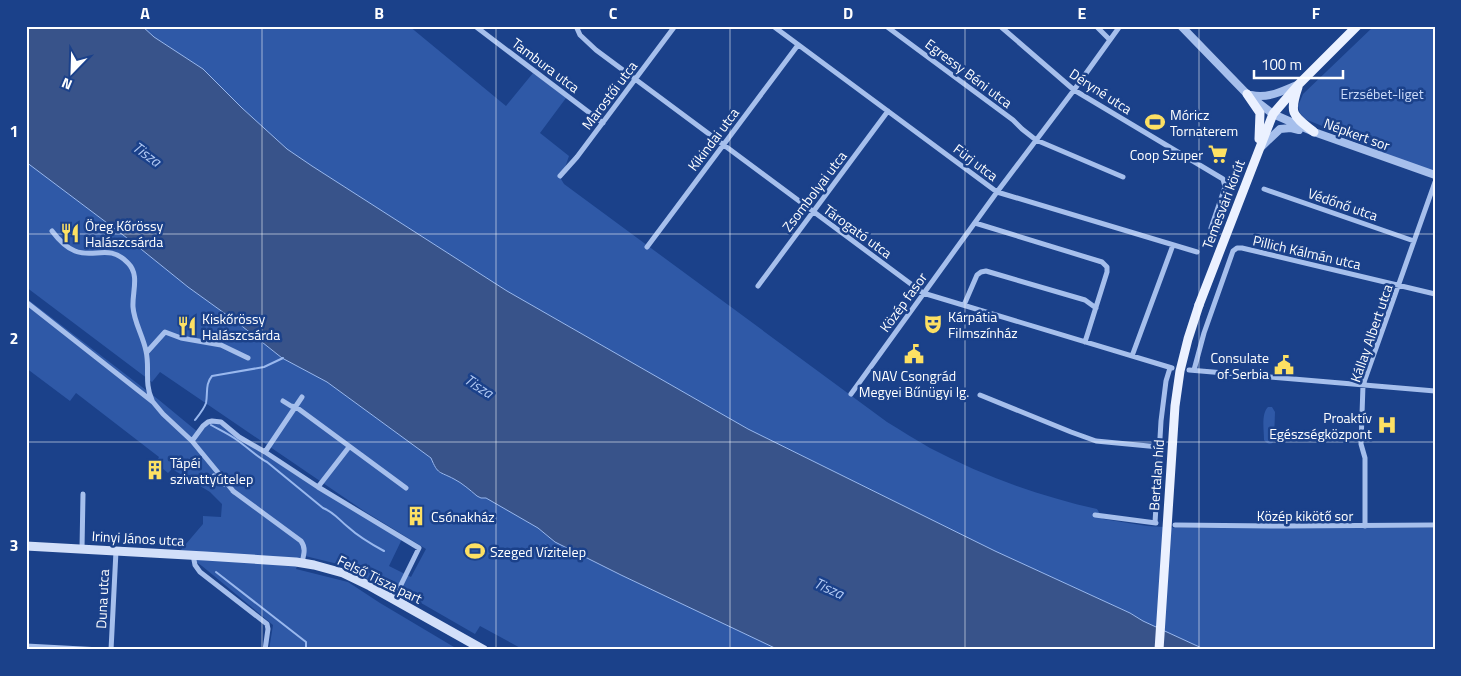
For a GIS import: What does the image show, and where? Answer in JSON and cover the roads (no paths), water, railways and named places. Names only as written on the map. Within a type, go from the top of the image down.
[{"type":"main road","name":"Temesvári körút","points":[[1199,305],[1273,114],[1299,84],[1357,26]]},
{"type":"main road","points":[[1299,84],[1294,100],[1294,112],[1300,121],[1314,132]]},
{"type":"main road","points":[[1247,94],[1261,117],[1258,151]]},
{"type":"main road","name":"Bertalan híd","points":[[1159,650],[1174,406],[1180,371],[1199,305]]},
{"type":"main road","name":"Irinyi János utca","points":[[26,546],[195,555]]},
{"type":"main road","name":"Felső Tisza part","points":[[195,555],[302,562],[319,566],[343,574],[394,599],[484,650]]},
{"type":"street","name":"Tambura utca","points":[[475,26],[603,122]]},
{"type":"street","name":"Tárogató utca","points":[[576,26],[580,35],[587,43],[635,80],[923,293],[1171,368],[1166,381],[1159,447]]},
{"type":"street","name":"Marostői utca","points":[[560,176],[577,157],[675,26]]},
{"type":"street","name":"Fürj utca","points":[[773,26],[997,192],[1197,252]]},
{"type":"street","name":"Egressy Béni utca","points":[[886,26],[1036,140]]},
{"type":"street","name":"Déryné utca","points":[[1000,26],[1074,90],[1223,180]]},
{"type":"street","points":[[1096,26],[1110,40]]},
{"type":"street","name":"Közép fasor","points":[[851,394],[1120,26]]},
{"type":"street","name":"Népkert sor","points":[[1181,26],[1247,94],[1273,114],[1314,132],[1435,175]]},
{"type":"street","name":"Kikindai utca","points":[[647,247],[798,44]]},
{"type":"street","points":[[1247,94],[1266,97],[1299,84]]},
{"type":"street","name":"Zsombolyai utca","points":[[758,286],[888,111]]},
{"type":"street","points":[[1258,151],[1280,129],[1291,128],[1314,132]]},
{"type":"street","points":[[1036,140],[1123,177]]},
{"type":"street","name":"Temesvári körút","points":[[1211,228],[1225,187],[1223,180]]},
{"type":"street","name":"Kállay Albert utca","points":[[1365,526],[1365,458],[1361,444],[1363,385],[1435,182]]},
{"type":"street","name":"Védőnő utca","points":[[1264,189],[1414,241]]},
{"type":"street","points":[[975,223],[1102,262],[1107,267],[1085,342]]},
{"type":"street","points":[[52,231],[73,251],[117,254],[133,268],[135,275],[133,308],[147,352],[147,383],[153,402]]},
{"type":"street","points":[[1132,356],[1172,245]]},
{"type":"street","name":"Pillich Kálmán utca","points":[[1234,251],[1237,248],[1242,248],[1435,294]]},
{"type":"street","name":"Temesvári körút","points":[[1234,251],[1192,370],[1363,385]]},
{"type":"street","points":[[964,305],[977,275],[986,271],[1085,300],[1096,308]]},
{"type":"street","points":[[26,302],[153,402],[192,441],[234,492]]},
{"type":"street","points":[[147,352],[165,332],[180,338],[221,345],[248,358]]},
{"type":"street","points":[[1363,385],[1435,391]]},
{"type":"street","points":[[980,395],[1089,439],[1159,447],[1156,523],[1095,515]]},
{"type":"street","points":[[265,452],[302,397]]},
{"type":"street","points":[[283,401],[296,407],[406,488]]},
{"type":"street","points":[[192,441],[208,422],[221,422],[240,437],[318,487],[419,548],[394,599]]},
{"type":"street","points":[[318,487],[349,447]]},
{"type":"street","points":[[214,476],[301,541],[305,550],[302,562]]},
{"type":"street","name":"Irinyi János utca","points":[[82,549],[83,494]]},
{"type":"street","name":"Közép kikötő sor","points":[[1175,525],[1435,525]]},
{"type":"street","name":"Duna utca","points":[[111,650],[116,550]]},
{"type":"street","name":"Irinyi János utca","points":[[195,555],[195,565],[200,572],[265,622],[268,629],[265,650]]},
{"type":"street","points":[[26,646],[101,650]]},
{"type":"water","name":"Tisza","points":[[26,26],[142,26],[154,37],[203,69],[287,149],[507,291],[748,429],[995,551],[1206,650],[779,650],[555,542],[538,528],[486,498],[477,496],[460,482],[440,472],[435,467],[431,458],[327,382],[282,358],[26,162]]},
{"type":"waterway","points":[[195,420],[206,403],[208,385],[212,376],[264,367],[283,358]]},
{"type":"waterway","points":[[211,425],[237,440],[356,534],[384,551]]},
{"type":"waterway","points":[[216,572],[306,642],[306,650]]},
{"type":"place","name":"Móricz Tornaterem","points":[[1155,122]]},
{"type":"place","name":"Coop Szuper","points":[[1218,154]]},
{"type":"place","name":"Öreg Kőrössy Halászcsárda","points":[[70,233]]},
{"type":"place","name":"Kárpátia Filmszínház","points":[[933,324]]},
{"type":"place","name":"Kiskőrössy Halászcsárda","points":[[187,326]]},
{"type":"place","name":"NAV Csongrád Megyei Bűnügyi Ig.","points":[[914,354]]},
{"type":"place","name":"Consulate of Serbia","points":[[1284,365]]},
{"type":"place","name":"Proaktív Egészségközpont","points":[[1387,425]]},
{"type":"place","name":"Tápéi szivattyútelep","points":[[155,470]]},
{"type":"place","name":"Csónakház","points":[[416,516]]},
{"type":"place","name":"Szeged Vízitelep","points":[[475,551]]},
{"type":"park label","name":"Erzsébet-liget","points":[[1382,93]]}]
